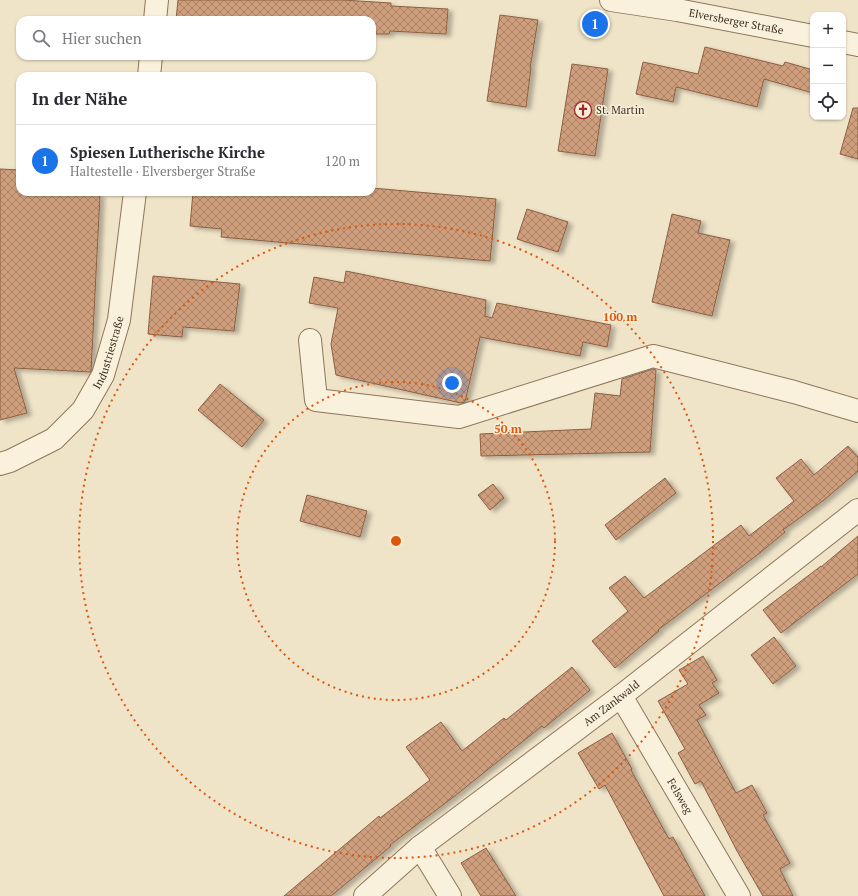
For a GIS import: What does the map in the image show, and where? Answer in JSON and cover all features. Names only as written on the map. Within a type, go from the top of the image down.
[{"type":"street","points":[[155,16],[157,0]]},
{"type":"street","name":"Elversberger Straße","points":[[611,0],[677,10],[810,35]]},
{"type":"street","points":[[846,43],[858,45]]},
{"type":"street","points":[[149,72],[151,60]]},
{"type":"street","name":"Industriestraße","points":[[0,464],[10,461],[54,439],[83,410],[103,375],[119,320],[134,196]]},
{"type":"street","points":[[310,340],[316,400],[459,417],[653,356],[858,410]]},
{"type":"street","name":"Am Zankwald","points":[[365,896],[420,847],[621,696],[858,510]]},
{"type":"street","name":"Felsweg","points":[[621,696],[739,896]]},
{"type":"street","points":[[420,847],[450,896]]},
{"type":"building","points":[[178,0],[343,0],[391,3],[391,6],[448,9],[446,34],[390,31],[389,34],[376,34],[376,16],[176,16]]},
{"type":"building","points":[[500,15],[538,20],[530,68],[526,107],[487,101]]},
{"type":"building","points":[[705,47],[783,66],[785,62],[810,69],[810,92],[764,79],[757,107],[676,87],[673,102],[636,94],[643,62],[698,74]]},
{"type":"building","name":"St. Martin","points":[[572,64],[608,69],[595,156],[558,151]]},
{"type":"building","points":[[853,108],[858,108],[858,159],[840,154]]},
{"type":"building","points":[[0,169],[16,170],[16,196],[100,196],[91,372],[14,368],[27,413],[0,420]]},
{"type":"building","points":[[376,188],[496,199],[490,261],[221,237],[222,229],[190,226],[193,196],[376,196]]},
{"type":"building","points":[[527,209],[568,222],[558,252],[517,239]]},
{"type":"building","points":[[672,214],[701,221],[698,233],[730,240],[712,316],[652,302]]},
{"type":"building","points":[[346,271],[486,300],[485,316],[492,318],[497,303],[611,325],[607,347],[583,342],[580,356],[480,337],[465,402],[461,403],[336,375],[331,344],[338,308],[309,303],[314,277],[344,283]]},
{"type":"building","points":[[153,276],[240,284],[234,331],[183,327],[182,337],[148,334]]},
{"type":"building","points":[[653,369],[656,370],[650,452],[481,456],[480,434],[591,429],[595,393],[620,396],[622,379]]},
{"type":"building","points":[[220,384],[264,420],[242,447],[198,410]]},
{"type":"building","points":[[848,446],[858,457],[858,471],[824,500],[783,530],[785,532],[761,552],[658,630],[659,631],[615,668],[592,641],[628,611],[609,588],[625,576],[644,598],[741,525],[749,536],[794,501],[776,478],[801,459],[814,475]]},
{"type":"building","points":[[665,478],[676,493],[616,540],[605,525]]},
{"type":"building","points":[[493,484],[504,498],[490,510],[478,495]]},
{"type":"building","points":[[307,495],[367,511],[360,537],[300,521]]},
{"type":"building","points":[[858,536],[858,574],[781,633],[763,610],[821,567]]},
{"type":"building","points":[[774,637],[796,666],[773,684],[751,655]]},
{"type":"building","points":[[703,656],[717,680],[712,683],[719,693],[699,705],[706,715],[697,720],[736,793],[752,785],[767,813],[763,815],[790,863],[780,869],[793,896],[763,896],[737,851],[701,781],[695,784],[678,753],[685,749],[658,701],[688,684],[679,670]]},
{"type":"building","points":[[572,667],[590,690],[544,728],[542,726],[456,795],[390,845],[391,846],[331,896],[284,896],[379,816],[380,818],[430,780],[406,747],[441,722],[462,751],[504,718],[506,720]]},
{"type":"building","points":[[612,733],[669,839],[673,837],[705,896],[664,896],[605,785],[599,789],[578,753]]},
{"type":"building","points":[[486,848],[516,896],[481,896],[461,863]]},
{"type":"place","name":"Spiesen Lutherische Kirche","points":[[595,24]]},
{"type":"place","name":"St. Martin","points":[[583,110]]}]
